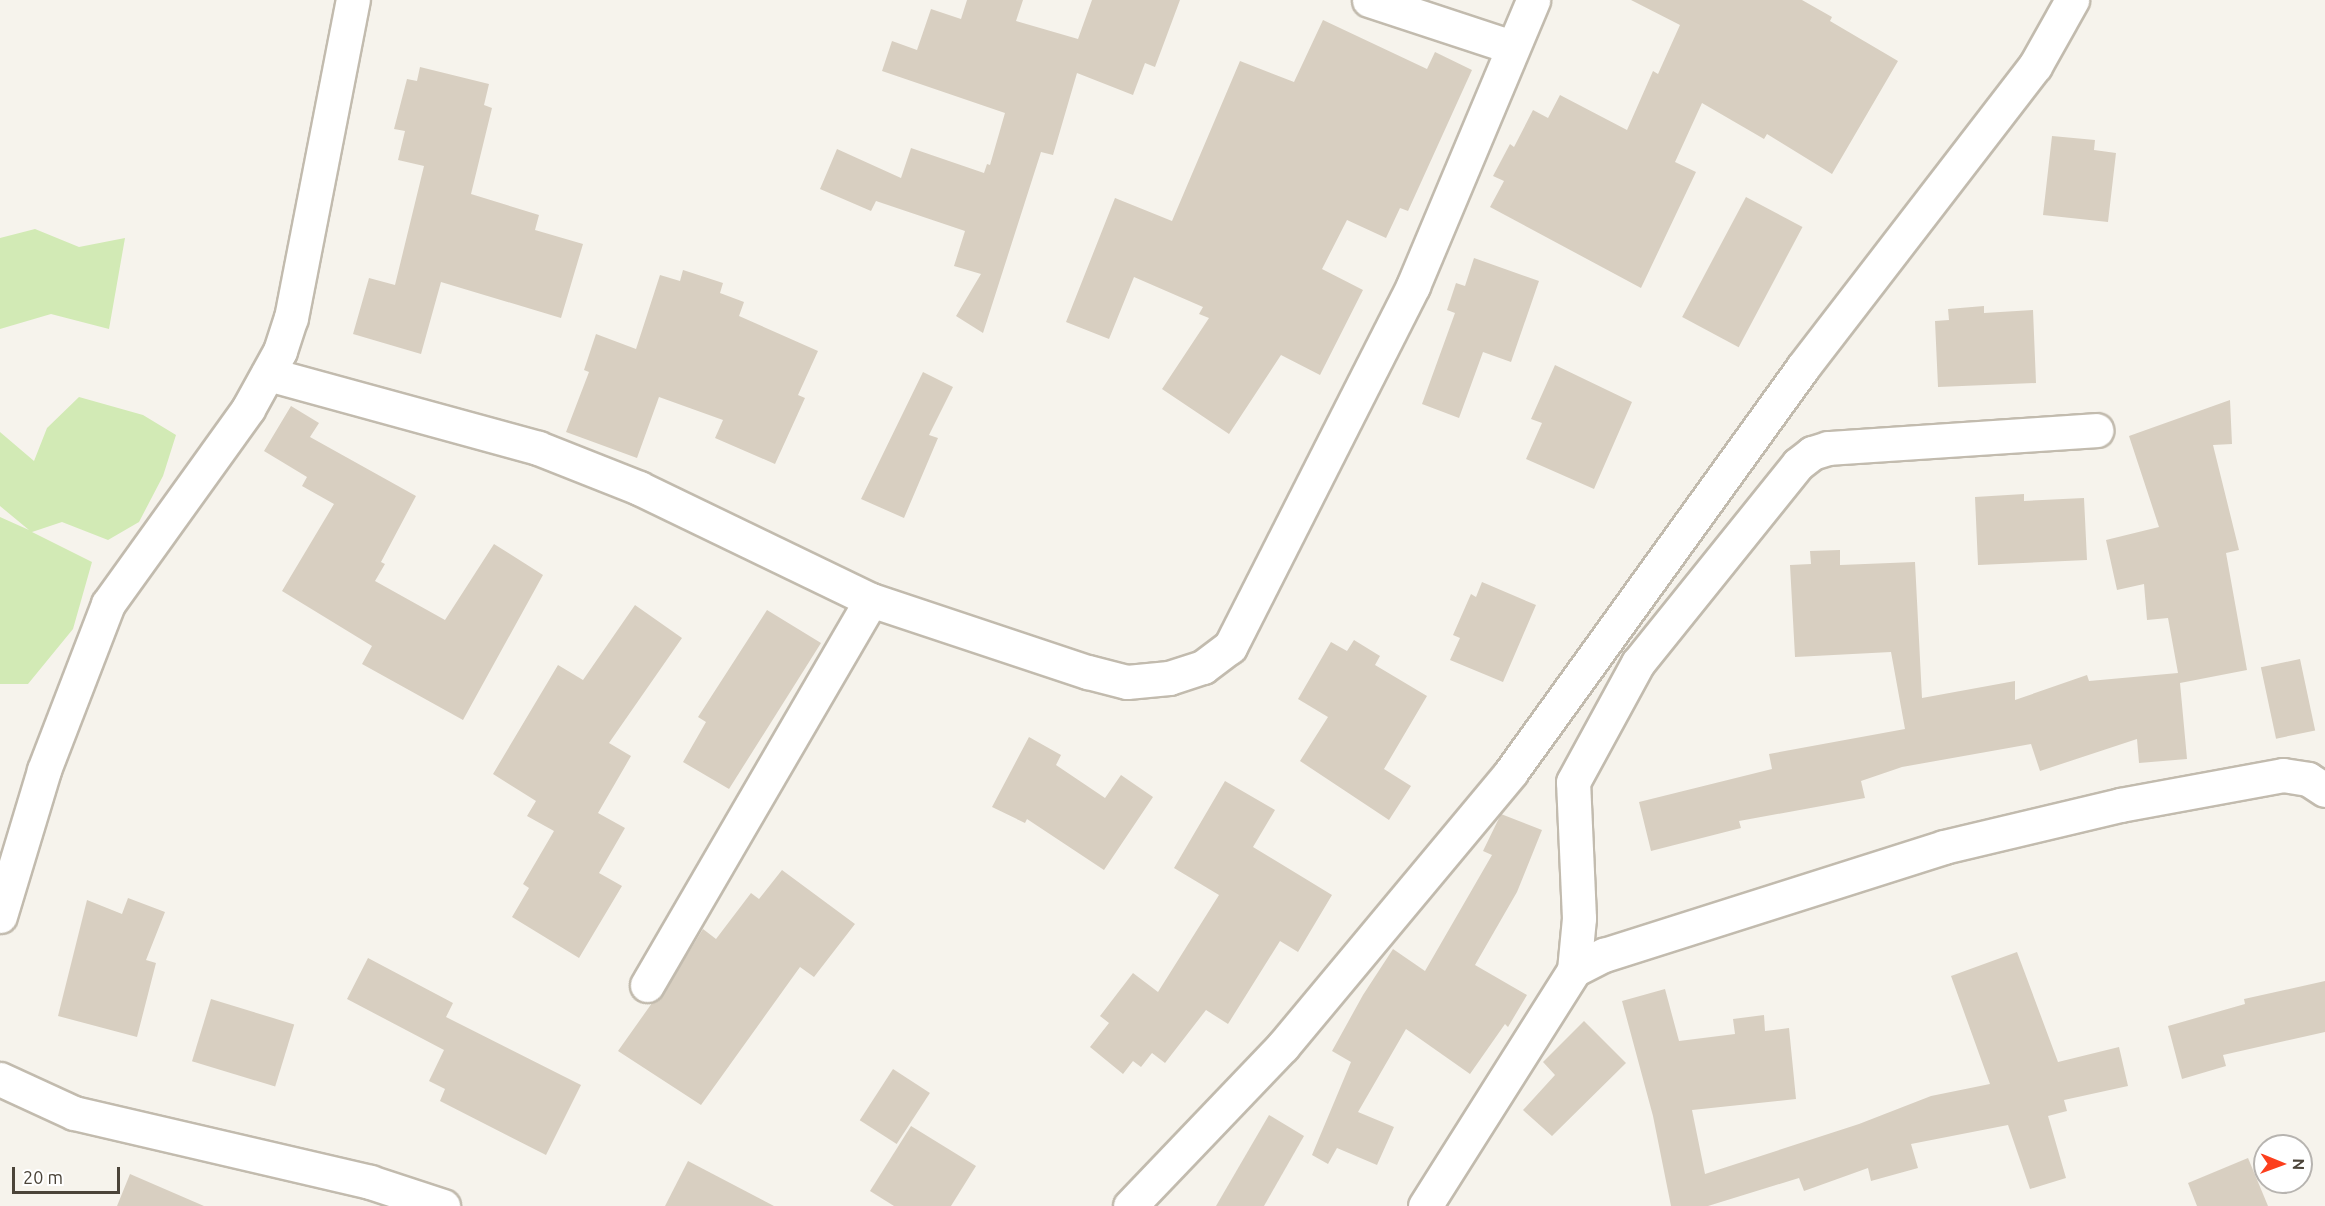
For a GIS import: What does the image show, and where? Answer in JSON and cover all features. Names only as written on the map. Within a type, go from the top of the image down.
[{"type":"street","points":[[0,915],[44,770],[108,604],[248,409],[280,351],[291,318],[353,0]]},
{"type":"street","points":[[1369,0],[1512,47]]},
{"type":"street","points":[[267,374],[538,448],[639,488],[871,600],[1127,682],[1169,678],[1203,667],[1230,647],[1413,286],[1533,0]]},
{"type":"street","points":[[1130,1206],[1283,1046],[1510,772],[1803,367],[2035,66],[2072,0]]},
{"type":"street","points":[[1425,1206],[1574,970],[1579,918],[1573,782],[1638,663],[1798,464],[1812,453],[1828,448],[2096,430]]},
{"type":"street","points":[[646,986],[871,600]]},
{"type":"street","points":[[1574,970],[1604,955],[1944,847],[2120,805],[2283,775],[2308,779],[2325,790]]},
{"type":"street","points":[[0,1079],[74,1113],[370,1182],[443,1206]]},
{"type":"green space","points":[[35,229],[79,247],[125,238],[109,329],[51,314],[0,329],[0,238]]},
{"type":"green space","points":[[79,397],[143,415],[176,435],[163,476],[139,522],[108,540],[62,522],[32,532],[92,562],[73,629],[28,684],[0,684],[0,517],[29,530],[0,506],[0,432],[34,461],[47,428]]},
{"type":"building","points":[[967,0],[1023,0],[1016,21],[1078,39],[1092,0],[1180,0],[1155,67],[1145,63],[1133,95],[1077,73],[1053,155],[1041,152],[983,333],[956,316],[981,274],[954,266],[965,231],[876,201],[871,211],[820,189],[837,149],[901,178],[911,148],[984,173],[987,164],[990,165],[1005,113],[882,71],[892,41],[917,50],[931,9],[961,19]]},
{"type":"building","points":[[1631,0],[1802,0],[1832,17],[1830,21],[1898,61],[1832,174],[1767,134],[1764,139],[1702,103],[1675,162],[1696,172],[1641,288],[1490,207],[1504,181],[1493,176],[1510,144],[1514,147],[1533,110],[1548,118],[1560,95],[1627,130],[1653,71],[1658,74],[1680,25]]},
{"type":"building","points":[[1323,20],[1427,69],[1435,52],[1472,70],[1408,211],[1400,208],[1386,238],[1347,220],[1322,269],[1363,290],[1320,375],[1281,355],[1229,434],[1162,389],[1209,318],[1199,314],[1203,307],[1134,277],[1109,339],[1066,322],[1115,198],[1172,221],[1240,61],[1294,82]]},
{"type":"building","points":[[420,67],[489,84],[484,105],[492,108],[471,194],[539,215],[535,230],[583,244],[561,318],[441,282],[421,354],[353,334],[369,278],[395,285],[424,166],[398,160],[405,131],[394,129],[407,79],[417,81]]},
{"type":"building","points":[[2052,136],[2095,140],[2094,150],[2116,153],[2108,222],[2043,215]]},
{"type":"building","points":[[1746,197],[1803,227],[1739,347],[1682,317]]},
{"type":"building","points":[[1474,258],[1539,281],[1511,362],[1483,352],[1459,418],[1422,404],[1455,313],[1447,310],[1456,283],[1465,286]]},
{"type":"building","points":[[683,270],[723,283],[720,293],[744,302],[739,316],[818,351],[798,395],[805,398],[775,464],[715,438],[723,420],[659,397],[637,458],[566,432],[589,372],[584,370],[596,334],[636,349],[660,275],[680,281]]},
{"type":"building","points":[[1984,306],[1984,313],[2033,310],[2036,383],[1938,387],[1935,321],[1949,320],[1948,309]]},
{"type":"building","points":[[1555,365],[1632,402],[1594,489],[1526,459],[1542,423],[1531,419]]},
{"type":"building","points":[[923,372],[953,387],[929,435],[938,438],[904,518],[861,499]]},
{"type":"building","points":[[2230,400],[2232,444],[2213,445],[2239,550],[2226,553],[2247,670],[2180,683],[2187,759],[2139,763],[2137,739],[2040,771],[2031,744],[1902,767],[1861,781],[1865,798],[1739,821],[1741,828],[1651,851],[1639,802],[1772,769],[1769,754],[1905,729],[1891,652],[1795,657],[1790,565],[1811,564],[1810,551],[1840,550],[1840,565],[1915,562],[1922,698],[2015,681],[2015,700],[2087,675],[2089,681],[2178,673],[2168,618],[2147,620],[2144,584],[2117,590],[2106,540],[2159,527],[2129,436]]},
{"type":"building","points":[[291,406],[319,423],[310,437],[416,496],[381,562],[385,564],[375,581],[445,620],[494,544],[543,575],[463,720],[362,664],[372,646],[282,591],[334,504],[302,486],[307,477],[264,451]]},
{"type":"building","points":[[2024,494],[2024,501],[2084,498],[2087,560],[1978,565],[1975,497]]},
{"type":"building","points":[[1482,582],[1536,605],[1503,682],[1450,660],[1460,638],[1453,635],[1471,594],[1476,597]]},
{"type":"building","points":[[635,605],[682,638],[609,743],[631,756],[598,813],[625,828],[599,873],[622,886],[579,958],[512,917],[529,888],[523,884],[554,831],[527,816],[536,801],[493,774],[558,665],[583,680]]},
{"type":"building","points":[[767,610],[821,643],[729,789],[683,762],[706,722],[698,717]]},
{"type":"building","points":[[1354,640],[1380,656],[1375,665],[1427,696],[1384,769],[1411,786],[1389,820],[1300,761],[1328,717],[1298,699],[1331,642],[1347,651]]},
{"type":"building","points":[[2300,659],[2315,730],[2276,739],[2261,667]]},
{"type":"building","points":[[1029,737],[1061,755],[1056,765],[1105,798],[1121,775],[1153,797],[1104,870],[1027,819],[1025,823],[992,807]]},
{"type":"building","points":[[1225,781],[1275,810],[1253,847],[1332,895],[1298,952],[1280,941],[1228,1024],[1206,1010],[1165,1063],[1152,1053],[1141,1067],[1133,1061],[1123,1074],[1090,1047],[1109,1023],[1100,1016],[1133,973],[1158,992],[1219,895],[1174,868]]},
{"type":"building","points":[[1501,814],[1542,830],[1517,892],[1475,965],[1527,995],[1508,1027],[1505,1024],[1470,1074],[1406,1029],[1358,1112],[1394,1127],[1377,1165],[1337,1148],[1328,1164],[1312,1155],[1351,1062],[1332,1051],[1363,995],[1393,949],[1425,971],[1492,855],[1483,851]]},
{"type":"building","points":[[782,870],[855,924],[814,977],[800,967],[701,1105],[618,1051],[652,1003],[663,994],[703,929],[716,939],[751,893],[759,899]]},
{"type":"building","points":[[128,898],[165,912],[146,960],[156,963],[137,1037],[58,1016],[87,900],[122,914]]},
{"type":"building","points":[[2017,952],[2058,1062],[2119,1047],[2128,1086],[2064,1100],[2067,1111],[2048,1116],[2066,1178],[2030,1189],[2008,1125],[1911,1144],[1918,1168],[1871,1181],[1868,1168],[1804,1191],[1799,1178],[1708,1206],[1671,1206],[1653,1116],[1622,1001],[1665,989],[1679,1041],[1735,1034],[1733,1019],[1764,1015],[1765,1031],[1789,1028],[1796,1099],[1692,1110],[1705,1174],[1859,1124],[1931,1096],[1990,1084],[1951,976]]},
{"type":"building","points":[[368,958],[453,1003],[446,1017],[581,1085],[546,1155],[440,1101],[445,1089],[429,1081],[444,1050],[347,999]]},
{"type":"building","points":[[2325,981],[2325,1032],[2223,1055],[2226,1066],[2182,1079],[2168,1026],[2245,1004],[2244,999]]},
{"type":"building","points":[[211,999],[294,1024],[275,1087],[192,1061]]},
{"type":"building","points":[[1584,1021],[1626,1063],[1552,1136],[1523,1110],[1555,1075],[1543,1062]]},
{"type":"building","points":[[893,1069],[930,1093],[897,1144],[860,1120]]},
{"type":"building","points":[[1269,1115],[1304,1136],[1264,1206],[1216,1206]]},
{"type":"building","points":[[911,1126],[976,1166],[951,1206],[894,1206],[870,1191]]},
{"type":"building","points":[[2248,1158],[2253,1170],[2253,1194],[2263,1194],[2268,1206],[2197,1206],[2188,1183]]},
{"type":"building","points":[[688,1161],[774,1206],[665,1206]]},
{"type":"building","points":[[130,1174],[204,1206],[117,1206]]}]
